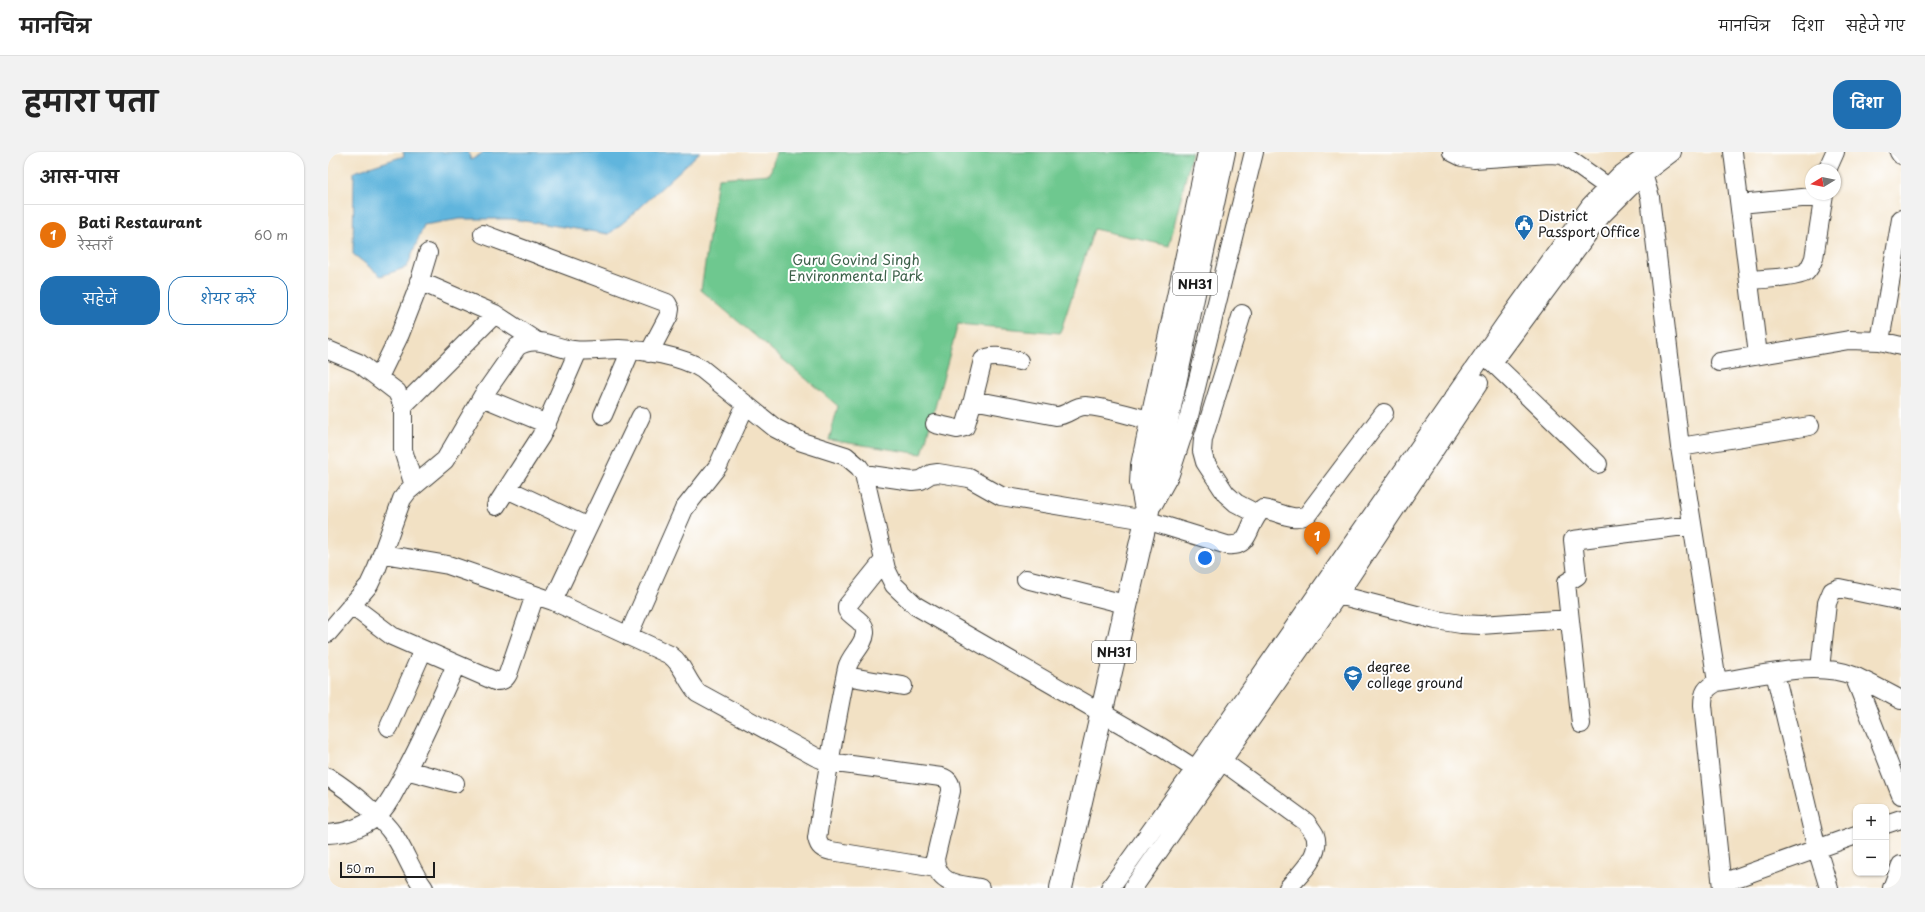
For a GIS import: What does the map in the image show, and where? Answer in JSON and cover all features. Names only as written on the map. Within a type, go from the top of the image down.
[{"type":"highway","name":"NH31","points":[[1061,888],[1125,604],[1146,520],[1158,418],[1224,152]]},
{"type":"street","points":[[973,400],[1056,416],[1067,414],[1078,407],[1089,407],[1158,418],[1207,152]]},
{"type":"street","points":[[1146,520],[1170,474],[1189,416],[1254,152]]},
{"type":"street","points":[[1452,152],[1462,157],[1474,159],[1550,154],[1563,155],[1608,187]]},
{"type":"street","points":[[1110,888],[1195,769],[1214,756],[1338,595],[1488,358],[1590,206],[1619,176],[1652,152]]},
{"type":"street","points":[[1132,888],[1320,590],[1488,358],[1601,216],[1643,174],[1672,152]]},
{"type":"street","points":[[1734,152],[1758,355]]},
{"type":"street","points":[[1830,164],[1835,152]]},
{"type":"street","points":[[1643,174],[1650,197],[1680,447],[1717,682]]},
{"type":"street","points":[[1740,204],[1805,197]]},
{"type":"street","points":[[1749,280],[1796,275],[1805,272],[1810,267],[1814,258],[1822,200]]},
{"type":"street","points":[[1880,341],[1895,291],[1900,225]]},
{"type":"street","points":[[483,234],[667,303],[670,309],[669,315],[649,353]]},
{"type":"street","points":[[379,377],[400,334],[428,252]]},
{"type":"street","points":[[419,281],[495,314],[536,341],[578,351],[631,350],[693,364],[702,369],[776,428],[790,436],[846,456],[859,467],[864,474],[884,560],[894,585],[916,606],[1161,747],[1195,769]]},
{"type":"street","points":[[403,406],[495,314]]},
{"type":"street","points":[[1242,314],[1203,439],[1202,451],[1205,462],[1226,494],[1236,503],[1257,514]]},
{"type":"street","points":[[1719,362],[1849,340],[1880,341],[1901,346]]},
{"type":"street","points":[[328,633],[369,585],[383,554],[402,499],[414,486],[445,460],[482,397],[517,347],[523,343],[536,341]]},
{"type":"street","points":[[328,350],[359,363],[397,392],[403,406],[403,450],[414,486]]},
{"type":"street","points":[[603,415],[631,350]]},
{"type":"street","points":[[496,506],[541,436],[578,351]]},
{"type":"street","points":[[935,424],[957,429],[965,427],[984,360],[987,357],[993,356],[1019,361]]},
{"type":"street","points":[[1488,358],[1598,464]]},
{"type":"street","points":[[482,397],[547,424]]},
{"type":"street","points":[[628,636],[684,510],[718,466],[746,404]]},
{"type":"street","points":[[864,474],[912,481],[921,480],[931,474],[938,473],[969,478],[979,482],[993,494],[1146,520],[1227,545],[1235,546],[1240,545],[1246,538],[1257,514],[1263,509],[1293,518],[1301,518],[1307,515],[1384,413]]},
{"type":"street","points":[[554,601],[641,416]]},
{"type":"street","points":[[1680,447],[1810,426]]},
{"type":"street","points":[[507,489],[588,527]]},
{"type":"street","points":[[1581,724],[1566,583],[1578,576],[1573,540],[1692,526]]},
{"type":"street","points":[[383,554],[448,565],[554,601],[670,654],[676,659],[690,684],[697,692],[816,758],[829,762],[948,779],[951,784],[952,791],[934,859],[936,868],[940,876],[948,882],[980,888]]},
{"type":"street","points":[[884,560],[847,606],[847,610],[851,615],[861,622],[865,633],[850,660],[846,676],[829,762],[817,838],[819,845],[823,849],[936,868]]},
{"type":"street","points":[[1026,579],[1125,604]]},
{"type":"street","points":[[1820,669],[1827,603],[1832,591],[1839,588],[1901,601]]},
{"type":"street","points":[[1320,590],[1436,620],[1461,624],[1481,625],[1569,619]]},
{"type":"street","points":[[351,605],[392,636],[456,665],[495,681],[500,681],[506,679],[535,595]]},
{"type":"street","points":[[388,727],[423,650]]},
{"type":"street","points":[[328,834],[351,830],[376,816],[389,801],[406,770],[456,665]]},
{"type":"street","points":[[1853,836],[1722,885],[1703,694],[1708,687],[1717,682],[1820,669],[1854,676],[1901,700]]},
{"type":"street","points":[[1775,674],[1817,849],[1829,888]]},
{"type":"street","points":[[846,676],[903,686]]},
{"type":"street","points":[[1854,676],[1901,796]]},
{"type":"street","points":[[1214,756],[1306,822],[1315,835],[1316,848],[1313,858],[1288,888]]},
{"type":"street","points":[[406,770],[455,783]]},
{"type":"street","points":[[328,778],[341,785],[376,816],[395,836],[424,888]]},
{"type":"street","points":[[1889,823],[1901,819]]},
{"type":"street","points":[[1892,888],[1901,865]]},
{"type":"green space","name":"Guru Govind Singh Environmental Park","points":[[776,152],[1192,152],[1169,246],[1094,229],[1060,333],[958,324],[922,454],[829,440],[838,406],[701,290],[718,178],[770,174]]},
{"type":"water","points":[[403,152],[468,152],[471,160],[484,152],[700,152],[630,217],[609,234],[511,219],[460,219],[424,225],[407,267],[381,276],[353,254],[354,172],[404,156]]},
{"type":"place","name":"District Passport Office","points":[[1524,241]]},
{"type":"place","name":"Bati Restaurant","points":[[1317,555]]},
{"type":"place","name":"degree college ground","points":[[1353,692]]}]
